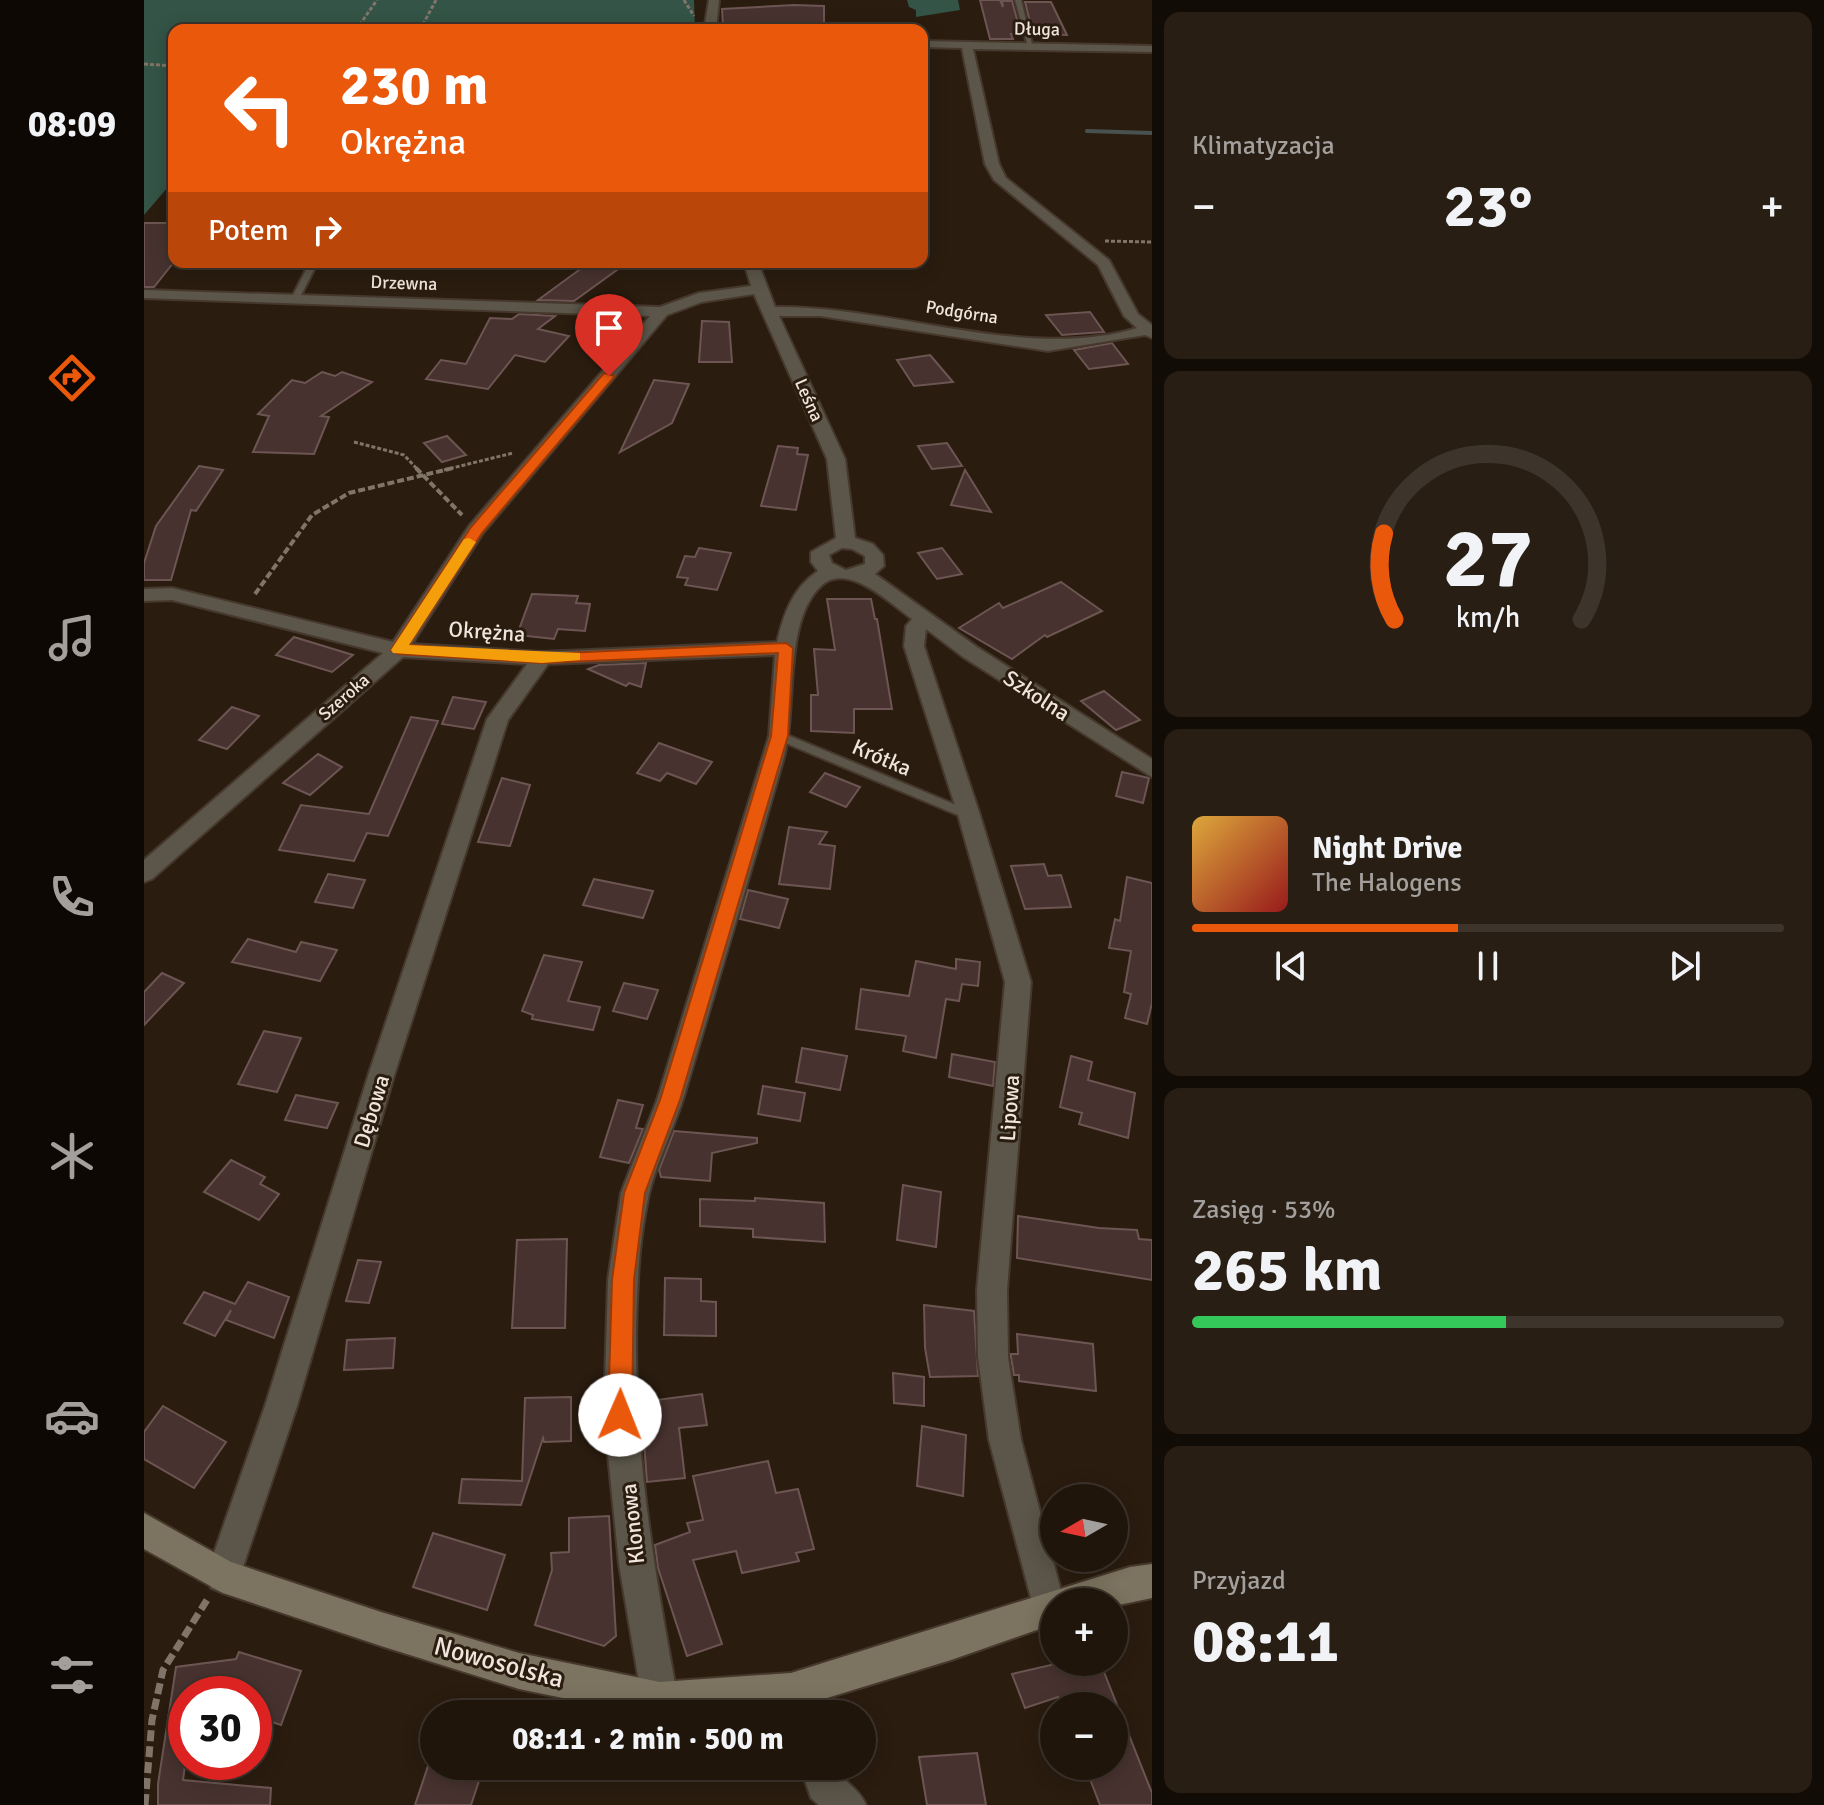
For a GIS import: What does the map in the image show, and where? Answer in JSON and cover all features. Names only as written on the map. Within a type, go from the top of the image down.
[{"type":"main road","name":"Nowosolska","points":[[144,1530],[223,1576],[381,1629],[519,1671],[660,1700]]},
{"type":"main road","name":"Nowosolska","points":[[1125,1588],[1152,1581]]},
{"type":"main road","name":"Nowosolska","points":[[800,1700],[1040,1612]]},
{"type":"street","points":[[711,24],[714,0]]},
{"type":"street","name":"Długa","points":[[928,44],[1152,49]]},
{"type":"street","points":[[967,45],[992,164],[1001,180],[1104,263],[1132,316],[1149,331]]},
{"type":"street","name":"Leśna","points":[[753,268],[759,289],[836,459],[846,542]]},
{"type":"street","name":"Szeroka","points":[[144,873],[398,650],[476,530],[662,312],[699,298],[759,289]]},
{"type":"street","name":"Drzewna","points":[[144,294],[662,312]]},
{"type":"street","name":"Podgórna","points":[[770,312],[820,311],[1048,346],[1149,331]]},
{"type":"street","points":[[846,542],[863,546],[874,555],[874,566],[863,574],[846,575],[830,571],[820,562],[820,552],[830,544],[846,542]]},
{"type":"street","name":"Klonowa","points":[[660,1700],[636,1564],[620,1415],[623,1280],[635,1193],[670,1100],[780,736],[786,648],[794,610],[813,583],[830,571]]},
{"type":"street","points":[[863,574],[923,620]]},
{"type":"street","name":"Okrężna","points":[[144,595],[172,594],[398,650],[542,658],[786,648]]},
{"type":"street","name":"Szkolna","points":[[923,620],[1152,769]]},
{"type":"street","name":"Lipowa","points":[[923,620],[916,626],[914,646],[969,815],[1018,982],[992,1290],[993,1357],[1005,1440],[1051,1588]]},
{"type":"street","name":"Dębowa","points":[[223,1576],[281,1406],[381,1076],[498,719],[542,658]]},
{"type":"street","points":[[822,1780],[847,1805]]},
{"type":"lane","points":[[1018,0],[1031,47]]},
{"type":"lane","points":[[295,299],[311,268]]},
{"type":"lane","name":"Krótka","points":[[780,736],[969,815]]},
{"type":"path","points":[[360,24],[377,0]]},
{"type":"path","points":[[422,24],[436,0]]},
{"type":"path","points":[[144,64],[168,66]]},
{"type":"path","points":[[1077,242],[1152,242]]},
{"type":"path","points":[[242,612],[312,515],[349,493],[555,440]]},
{"type":"path","points":[[354,442],[404,455],[476,530]]},
{"type":"path","points":[[145,1805],[152,1720],[163,1670],[223,1576]]},
{"type":"green space","points":[[144,0],[694,0],[695,24],[168,24],[168,187],[144,215]]},
{"type":"green space","points":[[907,0],[958,0],[960,10],[916,17],[916,10],[909,7]]},
{"type":"building","points":[[980,0],[1000,0],[1003,7],[1002,1],[1012,1],[1021,34],[1011,34],[1013,39],[990,39]]},
{"type":"building","points":[[1025,2],[1051,2],[1067,35],[1033,34]]},
{"type":"building","points":[[824,6],[824,24],[723,24],[722,9]]},
{"type":"building","points":[[144,223],[168,223],[169,268],[154,287],[144,287]]},
{"type":"building","points":[[582,268],[620,268],[574,301],[538,300]]},
{"type":"building","points":[[1090,312],[1104,332],[1062,335],[1046,315]]},
{"type":"building","points":[[519,314],[555,316],[538,329],[569,336],[545,362],[515,355],[488,389],[426,379],[441,360],[466,364],[490,318],[512,319]]},
{"type":"building","points":[[702,321],[729,322],[732,362],[699,362]]},
{"type":"building","points":[[1112,343],[1128,364],[1089,369],[1074,350]]},
{"type":"building","points":[[930,355],[953,382],[914,386],[897,360]]},
{"type":"building","points":[[322,372],[335,376],[342,372],[372,382],[321,416],[329,417],[314,454],[253,452],[269,416],[258,414],[292,380],[305,383]]},
{"type":"building","points":[[654,380],[689,384],[672,423],[620,452]]},
{"type":"building","points":[[447,436],[466,455],[442,462],[424,443]]},
{"type":"building","points":[[947,443],[962,466],[932,469],[918,446]]},
{"type":"building","points":[[778,446],[798,448],[797,454],[808,455],[796,510],[761,506]]},
{"type":"building","points":[[199,466],[223,470],[196,511],[191,510],[171,580],[144,580],[144,563],[156,526]]},
{"type":"building","points":[[965,470],[991,512],[951,505]]},
{"type":"building","points":[[699,548],[731,553],[717,590],[685,585],[688,578],[677,577],[685,556],[695,557]]},
{"type":"building","points":[[942,548],[962,574],[937,579],[918,553]]},
{"type":"building","points":[[1061,582],[1102,611],[1047,637],[1045,635],[1012,659],[959,628],[999,603],[1003,608]]},
{"type":"building","points":[[532,594],[578,596],[576,603],[590,604],[585,631],[558,629],[554,639],[517,635]]},
{"type":"building","points":[[827,599],[871,599],[877,619],[892,709],[854,709],[854,733],[811,731],[811,695],[818,695],[814,649],[835,650]]},
{"type":"building","points":[[294,637],[353,655],[332,672],[276,655]]},
{"type":"building","points":[[646,663],[641,687],[629,683],[626,686],[588,669],[599,665]]},
{"type":"building","points":[[1104,691],[1140,720],[1116,730],[1081,701]]},
{"type":"building","points":[[453,697],[486,702],[474,729],[442,724]]},
{"type":"building","points":[[232,707],[259,716],[227,749],[199,740]]},
{"type":"building","points":[[411,717],[438,721],[388,836],[367,833],[354,861],[279,850],[301,805],[369,814]]},
{"type":"building","points":[[659,743],[712,762],[696,784],[667,773],[660,781],[637,773]]},
{"type":"building","points":[[318,754],[342,767],[310,795],[283,783]]},
{"type":"building","points":[[1122,772],[1149,778],[1143,803],[1116,796]]},
{"type":"building","points":[[825,773],[860,787],[846,807],[810,792]]},
{"type":"building","points":[[502,778],[530,785],[510,846],[478,842]]},
{"type":"building","points":[[789,827],[827,832],[819,844],[835,846],[830,889],[779,884]]},
{"type":"building","points":[[1044,864],[1048,876],[1061,875],[1071,907],[1025,909],[1011,866]]},
{"type":"building","points":[[328,874],[365,880],[353,908],[315,902]]},
{"type":"building","points":[[1127,877],[1152,883],[1152,1003],[1147,1024],[1125,1018],[1131,994],[1124,992],[1131,951],[1109,948],[1115,919],[1120,921]]},
{"type":"building","points":[[594,879],[653,891],[643,918],[583,905]]},
{"type":"building","points":[[748,890],[788,899],[779,928],[740,919]]},
{"type":"building","points":[[248,939],[296,952],[301,942],[337,950],[320,981],[232,962]]},
{"type":"building","points":[[544,955],[582,962],[568,1001],[600,1007],[593,1030],[532,1019],[533,1015],[522,1011]]},
{"type":"building","points":[[956,959],[980,962],[978,986],[962,984],[959,1001],[946,999],[936,1058],[903,1051],[906,1036],[856,1029],[861,989],[909,996],[916,961],[956,969]]},
{"type":"building","points":[[162,973],[184,983],[144,1025],[144,992]]},
{"type":"building","points":[[624,983],[658,990],[647,1019],[613,1011]]},
{"type":"building","points":[[264,1031],[301,1038],[277,1092],[238,1084]]},
{"type":"building","points":[[802,1048],[847,1056],[840,1090],[796,1082]]},
{"type":"building","points":[[952,1054],[995,1062],[993,1086],[949,1077]]},
{"type":"building","points":[[1071,1056],[1092,1062],[1088,1080],[1135,1093],[1128,1138],[1079,1124],[1082,1113],[1060,1107]]},
{"type":"building","points":[[763,1086],[805,1093],[800,1121],[758,1114]]},
{"type":"building","points":[[296,1095],[338,1103],[327,1128],[285,1120]]},
{"type":"building","points":[[618,1100],[643,1105],[636,1128],[643,1129],[629,1163],[600,1157]]},
{"type":"building","points":[[674,1131],[757,1138],[757,1143],[712,1153],[710,1181],[661,1177],[659,1170]]},
{"type":"building","points":[[231,1160],[265,1177],[260,1184],[279,1194],[259,1220],[204,1192]]},
{"type":"building","points":[[903,1185],[941,1192],[936,1247],[897,1240]]},
{"type":"building","points":[[755,1198],[824,1203],[825,1242],[753,1237],[753,1229],[700,1226],[700,1199],[755,1201]]},
{"type":"building","points":[[1018,1216],[1099,1228],[1137,1230],[1139,1239],[1152,1240],[1152,1280],[1017,1258]]},
{"type":"building","points":[[567,1239],[565,1328],[512,1328],[517,1240]]},
{"type":"building","points":[[358,1260],[381,1262],[369,1303],[346,1301]]},
{"type":"building","points":[[665,1278],[701,1279],[701,1301],[716,1302],[716,1336],[664,1335]]},
{"type":"building","points":[[248,1282],[289,1297],[274,1338],[226,1320],[231,1310],[215,1336],[184,1323],[204,1292],[235,1304]]},
{"type":"building","points":[[924,1305],[974,1311],[978,1376],[930,1377],[925,1348]]},
{"type":"building","points":[[1017,1334],[1093,1344],[1096,1391],[1019,1381],[1019,1375],[1014,1375],[1011,1357],[1011,1354],[1018,1354]]},
{"type":"building","points":[[395,1338],[393,1368],[344,1370],[347,1340]]},
{"type":"building","points":[[893,1373],[924,1377],[924,1406],[894,1403]]},
{"type":"building","points":[[702,1394],[707,1425],[679,1428],[685,1478],[647,1482],[641,1402]]},
{"type":"building","points":[[571,1397],[571,1441],[544,1442],[543,1438],[521,1505],[459,1503],[462,1479],[522,1481],[525,1398]]},
{"type":"building","points":[[163,1406],[226,1442],[194,1488],[144,1459],[144,1432]]},
{"type":"building","points":[[922,1426],[966,1435],[963,1496],[917,1486]]},
{"type":"building","points":[[768,1461],[776,1493],[798,1489],[814,1549],[796,1553],[799,1561],[742,1573],[736,1551],[693,1560],[722,1644],[687,1656],[658,1568],[655,1545],[690,1532],[687,1523],[703,1520],[693,1476]]},
{"type":"building","points":[[609,1516],[616,1636],[604,1646],[535,1625],[552,1570],[551,1553],[569,1552],[569,1518]]},
{"type":"building","points":[[433,1533],[505,1555],[487,1610],[413,1587]]},
{"type":"building","points":[[239,1652],[301,1671],[281,1725],[272,1722],[272,1676],[175,1676],[176,1667],[236,1659]]},
{"type":"building","points":[[1040,1668],[1040,1676],[1106,1676],[1112,1692],[1040,1692],[1040,1703],[1025,1708],[1012,1674]]},
{"type":"building","points":[[168,1719],[168,1780],[271,1788],[270,1805],[158,1805],[158,1784]]},
{"type":"building","points":[[1128,1733],[1152,1793],[1152,1805],[1100,1805],[1090,1780],[1128,1780]]},
{"type":"building","points":[[977,1753],[986,1805],[927,1805],[919,1757]]},
{"type":"building","points":[[423,1780],[479,1780],[471,1805],[415,1805]]},
{"type":"waterway","points":[[1087,131],[1152,133]]},
{"type":"slow traffic","points":[[469,542],[398,650],[575,657]]},
{"type":"route","points":[[609,376],[476,530],[398,650],[542,658],[786,648],[780,736],[670,1100],[635,1193],[623,1280],[620,1415]]}]
